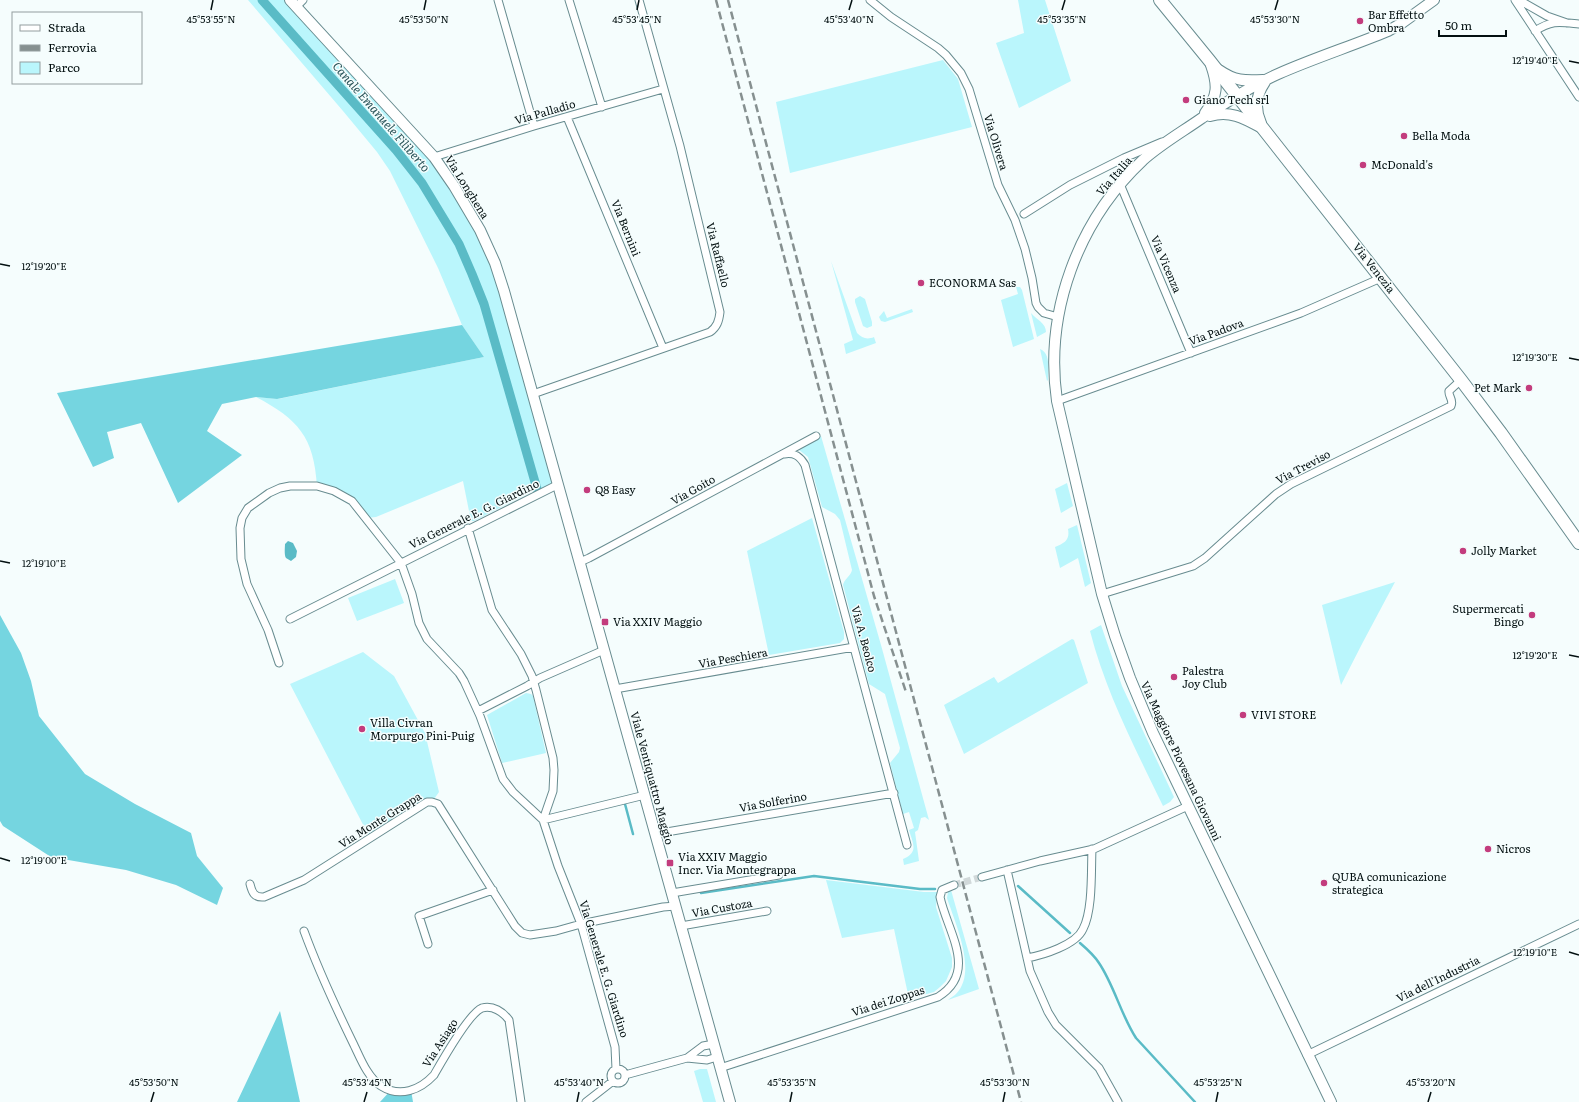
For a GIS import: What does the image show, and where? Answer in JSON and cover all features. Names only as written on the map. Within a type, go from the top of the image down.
[{"type":"main road","name":"Via Venezia","points":[[1160,0],[1263,128],[1461,380],[1501,433],[1579,543]]},
{"type":"street","points":[[498,0],[534,126]]},
{"type":"street","points":[[569,0],[602,107]]},
{"type":"street","name":"Via Raffaello","points":[[533,394],[710,332],[715,328],[720,319],[720,312],[680,146],[639,0]]},
{"type":"street","name":"Via Olivera","points":[[870,0],[891,17],[938,48],[962,73],[969,89],[998,185],[1016,220],[1026,249],[1036,303],[1038,308],[1044,313],[1058,316]]},
{"type":"street","name":"Via Italia","points":[[1071,270],[1089,228],[1103,206],[1120,184],[1133,171],[1171,138],[1236,95],[1277,74],[1388,31],[1408,19],[1434,0]]},
{"type":"street","points":[[1515,0],[1579,97]]},
{"type":"street","points":[[1519,0],[1547,16]]},
{"type":"street","name":"Via Longhena","points":[[297,2],[434,157],[470,213],[492,256],[504,291],[551,460]]},
{"type":"street","points":[[1528,20],[1530,17],[1537,14],[1566,23]]},
{"type":"street","points":[[1535,31],[1545,24],[1552,22],[1579,24]]},
{"type":"street","name":"Via Italia","points":[[1209,60],[1230,78],[1250,81],[1267,80]]},
{"type":"street","name":"Via Italia","points":[[1200,120],[1210,107],[1216,90],[1216,79],[1209,60]]},
{"type":"street","points":[[1263,128],[1257,115],[1256,105],[1258,95],[1267,80]]},
{"type":"street","name":"Via Palladio","points":[[434,157],[534,126],[663,89]]},
{"type":"street","name":"Via Italia","points":[[1200,120],[1214,115],[1226,114],[1238,116],[1263,128]]},
{"type":"street","name":"Via Bernini","points":[[568,117],[663,348]]},
{"type":"street","points":[[1024,214],[1070,185],[1124,158],[1171,138]]},
{"type":"street","points":[[1124,158],[1133,171]]},
{"type":"street","name":"Via Vicenza","points":[[1120,184],[1191,353]]},
{"type":"street","name":"Via Maggiore Piovesana Giovanni","points":[[1071,270],[1063,293],[1058,316],[1054,358],[1054,383],[1102,594],[1115,636],[1143,711],[1307,1055],[1331,1102]]},
{"type":"street","name":"Via Padova","points":[[1057,401],[1301,313],[1381,278]]},
{"type":"street","name":"Via Treviso","points":[[1102,594],[1193,566],[1205,558],[1276,494],[1291,484],[1451,406],[1452,401],[1449,390],[1461,380]]},
{"type":"street","name":"Via Goito","points":[[580,562],[816,436]]},
{"type":"street","name":"Via A. Beolco","points":[[784,454],[796,454],[805,465],[907,845]]},
{"type":"street","name":"Viale Ventiquattro Maggio","points":[[551,460],[730,1102]]},
{"type":"street","name":"Via Generale E. G. Giardino","points":[[290,619],[468,528],[557,485]]},
{"type":"street","name":"Via Generale E. G. Giardino","points":[[279,663],[266,625],[247,584],[241,559],[240,528],[242,518],[248,508],[280,488],[290,486],[317,486],[334,491],[352,501],[402,563],[419,623],[427,639],[459,673],[478,711],[502,779],[513,792],[544,820],[558,866],[581,924],[615,1046],[616,1069]]},
{"type":"street","points":[[468,528],[492,610],[521,654],[534,682],[554,770],[553,791],[544,820]]},
{"type":"street","name":"Via Peschiera","points":[[615,690],[854,647]]},
{"type":"street","points":[[478,711],[534,682],[604,650]]},
{"type":"street","name":"Via Solferino","points":[[655,834],[894,793]]},
{"type":"street","points":[[544,820],[645,795]]},
{"type":"street","name":"Via Monte Grappa","points":[[250,884],[254,896],[258,898],[264,897],[304,880],[427,802],[432,802],[438,804],[515,926],[522,932],[530,935],[541,934],[581,924],[663,907],[676,906]]},
{"type":"street","points":[[982,877],[1092,849],[1188,806]]},
{"type":"street","points":[[1027,958],[1046,954],[1058,949],[1068,943],[1083,930],[1089,910],[1092,849]]},
{"type":"street","points":[[1007,870],[1033,980],[1048,1012],[1056,1025],[1099,1068],[1118,1102]]},
{"type":"street","points":[[672,893],[778,875]]},
{"type":"street","name":"Via dei Zoppas","points":[[720,1068],[938,997],[945,992],[951,987],[955,980],[959,963],[941,902],[941,893],[945,888],[954,885]]},
{"type":"street","points":[[428,944],[419,916],[493,890]]},
{"type":"street","name":"Via Custoza","points":[[681,926],[767,911]]},
{"type":"street","name":"Via dell'Industria","points":[[1307,1055],[1579,924]]},
{"type":"street","name":"Via Asiago","points":[[304,931],[317,967],[335,1007],[366,1068],[374,1080],[382,1087],[402,1091],[411,1090],[420,1087],[427,1082],[434,1075],[469,1019],[482,1008],[488,1008],[502,1012],[509,1020],[521,1102]]},
{"type":"street","points":[[687,1058],[703,1046],[714,1044]]},
{"type":"street","points":[[625,1075],[687,1058],[707,1060],[718,1057]]},
{"type":"street","points":[[613,1081],[611,1074],[616,1069],[621,1070],[625,1075]]},
{"type":"street","points":[[586,1102],[613,1081],[620,1082],[624,1080],[625,1075]]},
{"type":"green space","points":[[248,0],[290,0],[423,144],[487,244],[557,485],[541,494],[533,491],[474,521],[471,521],[463,481],[376,517],[366,518],[352,501],[317,486],[312,455],[301,431],[283,413],[256,397],[278,399],[484,357],[462,325],[438,268],[390,171],[377,152],[343,111]]},
{"type":"green space","points":[[1018,0],[1045,0],[1071,81],[1019,108],[996,43],[1024,33]]},
{"type":"green space","points":[[943,60],[958,79],[972,127],[790,173],[776,102]]},
{"type":"green space","points":[[831,261],[857,333],[865,338],[874,337],[876,343],[846,354],[844,344],[853,340]]},
{"type":"green space","points":[[1016,287],[1020,287],[1022,290],[1034,339],[1013,347],[1001,300],[1018,294]]},
{"type":"green space","points":[[860,296],[865,299],[872,322],[872,326],[867,328],[863,326],[855,302],[855,299]]},
{"type":"green space","points":[[912,309],[913,312],[885,322],[881,321],[879,317],[884,311],[887,318]]},
{"type":"green space","points":[[1031,313],[1043,324],[1046,329],[1046,332],[1037,337]]},
{"type":"green space","points":[[1040,349],[1046,354],[1048,362],[1047,381]]},
{"type":"green space","points":[[821,436],[929,820],[925,817],[921,818],[918,830],[915,832],[919,861],[904,865],[903,859],[911,853],[914,847],[909,830],[914,828],[909,812],[903,814],[890,763],[899,752],[900,748],[885,694],[869,684],[843,585],[852,570],[840,520],[835,514],[822,507],[808,457],[799,450],[800,447]]},
{"type":"green space","points":[[1067,483],[1073,506],[1061,513],[1055,489]]},
{"type":"green space","points":[[812,518],[844,632],[844,639],[840,643],[769,655],[747,551]]},
{"type":"green space","points":[[1077,525],[1091,583],[1085,587],[1078,558],[1060,568],[1055,547],[1066,541],[1068,529]]},
{"type":"green space","points":[[395,579],[404,603],[357,621],[348,598]]},
{"type":"green space","points":[[1395,582],[1363,642],[1341,685],[1322,605]]},
{"type":"green space","points":[[1101,625],[1122,686],[1174,797],[1170,802],[1163,806],[1122,720],[1104,676],[1090,631]]},
{"type":"green space","points":[[1072,639],[1074,640],[1088,683],[964,754],[944,705],[994,677],[998,683]]},
{"type":"green space","points":[[363,652],[394,676],[425,733],[439,792],[432,802],[370,838],[290,684]]},
{"type":"green space","points":[[526,693],[533,696],[546,753],[502,763],[487,715]]},
{"type":"green space","points":[[826,880],[924,892],[937,892],[936,907],[952,958],[952,967],[946,981],[934,992],[909,999],[894,929],[842,938]]},
{"type":"green space","points":[[951,890],[979,989],[948,1000],[956,994],[962,985],[965,973],[963,947],[947,898],[948,892]]},
{"type":"green space","points":[[707,1069],[716,1102],[703,1102],[694,1071]]},
{"type":"shaded area","points":[[462,325],[484,357],[277,399],[256,397],[222,404],[207,431],[242,455],[178,503],[141,423],[107,432],[114,458],[93,467],[57,393]]},
{"type":"shaded area","points":[[288,541],[293,543],[297,551],[296,557],[291,561],[286,558],[285,555],[285,544]]},
{"type":"shaded area","points":[[0,615],[21,653],[31,681],[39,716],[85,774],[135,804],[191,833],[197,856],[223,888],[217,905],[176,885],[126,870],[51,857],[3,826],[0,821]]},
{"type":"shaded area","points":[[280,1011],[300,1102],[237,1102],[277,1017]]},
{"type":"shaded area","points":[[391,1090],[411,1090],[413,1102],[380,1102]]},
{"type":"waterway","name":"Canale Emanuele Filiberto","points":[[262,0],[396,150],[422,183],[459,244],[484,304],[537,489]]},
{"type":"waterway","name":"Canale Emanuele Filiberto","points":[[625,804],[633,834]]},
{"type":"waterway","name":"Canale Emanuele Filiberto","points":[[701,893],[814,876],[920,889],[935,889]]},
{"type":"waterway","name":"Canale Emanuele Filiberto","points":[[1018,886],[1070,933]]},
{"type":"waterway","name":"Canale Emanuele Filiberto","points":[[1080,943],[1095,957],[1099,963],[1136,1038],[1195,1102]]},
{"type":"tunnel","points":[[954,885],[982,877]]},
{"type":"railway","points":[[716,0],[874,596],[906,692]]},
{"type":"railway","points":[[728,0],[1021,1102]]},
{"type":"place","name":"Bar Effetto Ombra","points":[[1360,21]]},
{"type":"place","name":"Giano Tech srl","points":[[1186,100]]},
{"type":"place","name":"Bella Moda","points":[[1404,136]]},
{"type":"place","name":"McDonald's","points":[[1363,165]]},
{"type":"place","name":"ECONORMA Sas","points":[[921,283]]},
{"type":"place","name":"Pet Mark","points":[[1529,388]]},
{"type":"place","name":"Q8 Easy","points":[[587,490]]},
{"type":"place","name":"Jolly Market","points":[[1463,551]]},
{"type":"place","name":"Supermercati Bingo","points":[[1532,615]]},
{"type":"place","name":"Via XXIV Maggio","points":[[605,622]]},
{"type":"place","name":"Palestra Joy Club","points":[[1174,677]]},
{"type":"place","name":"VIVI STORE","points":[[1243,715]]},
{"type":"place","name":"Villa Civran Morpurgo Pini-Puig","points":[[362,729]]},
{"type":"place","name":"Nicros","points":[[1488,849]]},
{"type":"place","name":"Via XXIV Maggio Incr. Via Montegrappa","points":[[670,863]]},
{"type":"place","name":"QUBA comunicazione strategica","points":[[1324,883]]}]
